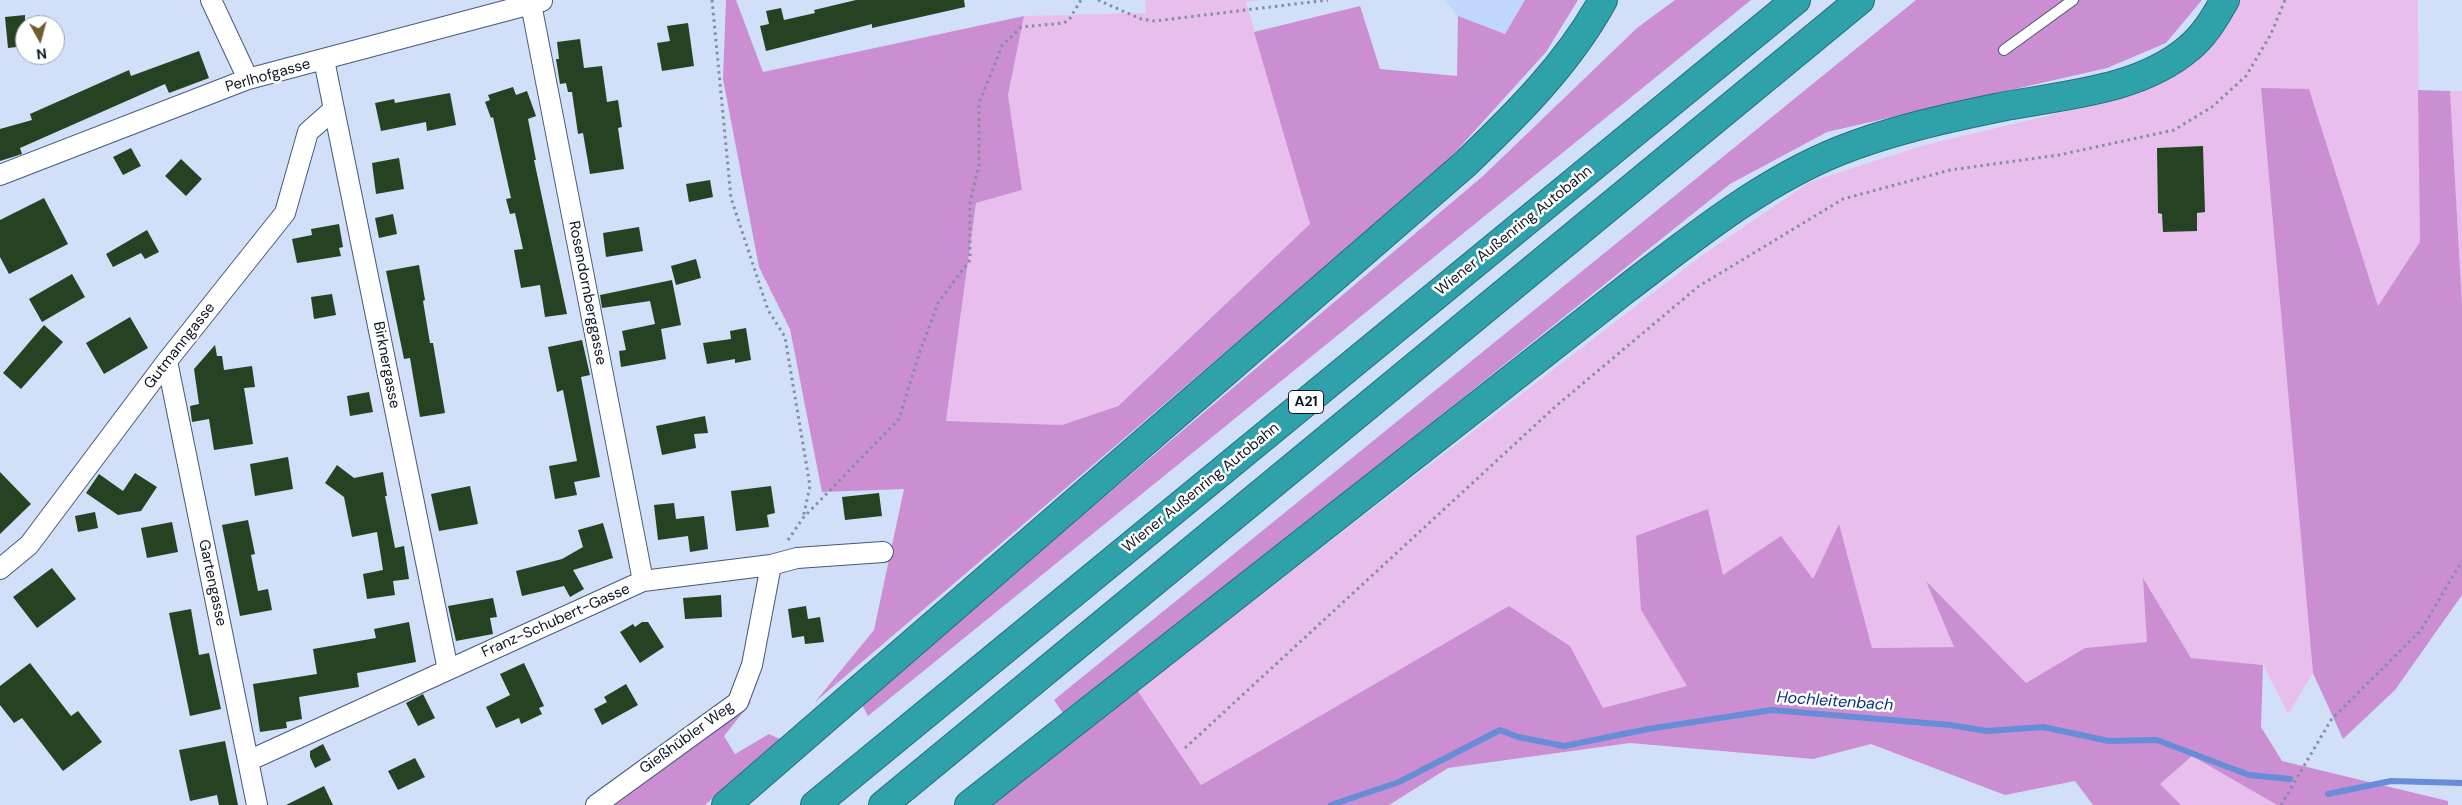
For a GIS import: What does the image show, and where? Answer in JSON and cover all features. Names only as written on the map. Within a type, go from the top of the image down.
[{"type":"highway","points":[[726,805],[1464,165],[1527,104],[1593,19],[1603,0]]},
{"type":"highway","name":"Wiener Außenring Autobahn","points":[[815,805],[1796,0]]},
{"type":"highway","name":"A21","points":[[883,805],[1860,0]]},
{"type":"highway","points":[[969,805],[1626,288],[1698,234],[1766,188],[1806,166],[1877,138],[1996,108],[2098,88],[2145,74],[2190,48],[2207,30],[2226,0]]},
{"type":"street","points":[[211,0],[248,79]]},
{"type":"street","name":"Perlhofgasse","points":[[0,175],[248,79],[538,2]]},
{"type":"street","name":"Rosendornberggasse","points":[[538,2],[643,581]]},
{"type":"street","name":"Birknergasse","points":[[324,60],[448,670]]},
{"type":"street","name":"Gutmanngasse","points":[[0,569],[29,545],[167,361],[285,213],[308,132],[334,109]]},
{"type":"street","name":"Gartengasse","points":[[167,361],[257,805]]},
{"type":"street","name":"Franz-Schubert-Gasse","points":[[248,761],[643,581],[772,565],[797,558],[883,552]]},
{"type":"street","name":"Gießhübler Weg","points":[[596,805],[738,702],[752,665],[772,565]]},
{"type":"lane","points":[[2004,50],[2073,0]]},
{"type":"path","points":[[712,0],[731,198],[768,310],[785,337],[810,486],[803,518],[899,420],[919,354],[938,303],[970,260],[970,202],[979,165],[978,103],[1002,46],[1021,27],[1069,20],[1081,0]]},
{"type":"path","points":[[1098,0],[1141,20],[1156,21],[1328,0]]},
{"type":"path","points":[[1185,748],[1556,406],[1699,286],[1843,199],[1950,170],[2058,155],[2174,130],[2212,107],[2246,76],[2271,34],[2285,0]]},
{"type":"path","points":[[2280,805],[2331,720],[2422,630],[2462,561]]},
{"type":"shaded area","points":[[726,0],[736,0],[763,72],[1024,16],[1008,95],[1022,190],[976,203],[946,421],[1062,425],[1118,406],[1310,224],[1254,32],[1360,6],[1380,69],[1457,76],[1458,16],[1505,34],[1525,0],[1578,0],[1546,52],[1440,169],[815,702],[874,630],[904,489],[822,492],[790,329],[759,267],[723,79]]},
{"type":"shaded area","points":[[1145,0],[1262,0],[1246,2],[1310,224],[1117,406],[1062,425],[946,421],[976,203],[1022,190],[1008,95],[1024,16],[1146,13]]},
{"type":"shaded area","points":[[1444,0],[1525,0],[1505,35],[1458,16]]},
{"type":"shaded area","points":[[1675,0],[1751,0],[868,716],[861,703],[1483,176],[1637,28]]},
{"type":"shaded area","points":[[1916,0],[2202,0],[2166,43],[2107,68],[1827,132],[1730,184],[1065,716],[1054,700]]},
{"type":"shaded area","points":[[2235,0],[2418,0],[2420,242],[2378,306],[2309,89],[2261,89],[2313,673],[2288,714],[2263,665],[2191,658],[2144,579],[2147,642],[2085,648],[2026,683],[1927,582],[1954,647],[1872,648],[1839,525],[1813,579],[1723,575],[1708,509],[1641,610],[1688,686],[1603,708],[1570,646],[1509,606],[1200,785],[1137,690],[1701,256],[1810,182],[1921,146],[2110,101],[2175,74]]},
{"type":"shaded area","points":[[2261,88],[2309,89],[2378,306],[2420,242],[2418,90],[2450,91],[2462,305],[2462,595],[2395,690],[2343,739],[2313,673]]},
{"type":"shaded area","points":[[2450,91],[2462,91],[2462,305]]},
{"type":"shaded area","points":[[1708,509],[1723,575],[1781,536],[1813,579],[1839,524],[1872,648],[1954,647],[1926,581],[2026,683],[2085,648],[2147,642],[2143,578],[2191,658],[2263,665],[2261,727],[2282,761],[2448,801],[2448,805],[2277,805],[2192,756],[2160,784],[2181,805],[2093,805],[2075,781],[2005,795],[1871,744],[1813,759],[1630,743],[1448,768],[1389,805],[991,805],[1137,690],[1201,785],[1509,606],[1570,646],[1603,708],[1687,686],[1641,610],[1636,536]]},
{"type":"shaded area","points":[[752,701],[724,736],[735,754],[769,734],[780,739],[705,805],[607,805]]},
{"type":"shaded area","points":[[2192,756],[2277,805],[2181,805],[2160,784]]},
{"type":"building","points":[[856,0],[964,0],[965,7],[872,28],[872,24],[766,51],[760,26],[769,24],[766,11],[781,8],[784,20],[815,13],[814,10]]},
{"type":"building","points":[[15,16],[15,47],[8,48],[5,17]]},
{"type":"building","points":[[688,23],[694,66],[662,71],[657,43],[670,41],[667,26]]},
{"type":"building","points":[[580,39],[584,68],[602,66],[607,102],[618,100],[622,127],[618,128],[624,169],[590,174],[583,133],[578,134],[572,92],[568,92],[566,83],[560,84],[556,59],[559,59],[557,42]]},
{"type":"building","points":[[199,51],[209,78],[169,93],[165,84],[20,148],[22,154],[0,161],[0,129],[32,120],[30,114],[129,70],[131,76]]},
{"type":"building","points":[[513,87],[516,95],[527,91],[536,116],[528,119],[536,160],[534,160],[567,314],[545,317],[540,285],[521,288],[514,250],[523,249],[515,213],[510,214],[506,199],[511,198],[493,117],[491,118],[485,102],[490,100],[488,95]]},
{"type":"building","points":[[450,93],[456,125],[427,131],[426,122],[381,131],[375,103],[394,99],[395,103]]},
{"type":"building","points":[[2203,146],[2205,212],[2197,213],[2197,231],[2163,232],[2162,214],[2158,213],[2157,148]]},
{"type":"building","points":[[131,148],[141,166],[123,175],[113,157]]},
{"type":"building","points":[[399,158],[404,189],[376,194],[372,163]]},
{"type":"building","points":[[181,159],[202,179],[186,196],[165,176]]},
{"type":"building","points":[[710,180],[713,197],[689,202],[686,184]]},
{"type":"building","points":[[44,198],[68,244],[9,274],[0,257],[0,220]]},
{"type":"building","points":[[393,214],[397,234],[379,238],[375,218]]},
{"type":"building","points":[[339,224],[343,247],[339,248],[341,256],[297,263],[292,239],[312,235],[311,229]]},
{"type":"building","points":[[639,227],[643,251],[606,257],[603,233]]},
{"type":"building","points":[[147,230],[159,252],[145,259],[141,253],[113,267],[106,254]]},
{"type":"building","points":[[696,259],[701,278],[676,285],[671,266]]},
{"type":"building","points":[[419,265],[430,343],[433,343],[445,413],[420,417],[410,358],[404,359],[386,271]]},
{"type":"building","points":[[72,274],[85,297],[42,322],[29,299]]},
{"type":"building","points":[[672,280],[681,325],[661,329],[666,359],[621,367],[619,351],[626,350],[622,331],[655,324],[650,301],[602,308],[600,295]]},
{"type":"building","points":[[332,294],[336,315],[314,319],[311,297]]},
{"type":"building","points":[[130,317],[148,348],[104,374],[86,343]]},
{"type":"building","points":[[44,325],[63,342],[21,389],[3,373]]},
{"type":"building","points":[[746,328],[751,360],[735,363],[735,359],[707,364],[703,343],[731,339],[730,331]]},
{"type":"building","points":[[582,340],[590,375],[581,377],[600,477],[574,482],[577,495],[555,499],[549,466],[577,461],[563,390],[557,392],[548,347]]},
{"type":"building","points":[[215,345],[217,356],[222,356],[224,370],[252,366],[255,387],[244,388],[253,444],[214,450],[209,419],[192,422],[190,406],[199,404],[194,369]]},
{"type":"building","points":[[369,392],[373,412],[350,416],[347,396]]},
{"type":"building","points":[[705,416],[708,433],[694,434],[696,448],[662,455],[656,426]]},
{"type":"building","points":[[288,457],[293,489],[255,496],[250,464]]},
{"type":"building","points":[[337,465],[354,478],[383,472],[387,496],[385,496],[395,548],[404,546],[409,579],[393,581],[395,595],[367,599],[363,574],[383,570],[377,532],[352,537],[344,497],[325,483]]},
{"type":"building","points":[[0,472],[31,504],[0,534]]},
{"type":"building","points":[[135,473],[157,487],[141,511],[118,515],[86,493],[99,474],[123,491]]},
{"type":"building","points":[[470,486],[478,524],[439,531],[431,494]]},
{"type":"building","points":[[771,486],[775,513],[767,515],[769,527],[736,531],[731,491]]},
{"type":"building","points":[[879,493],[882,516],[845,520],[842,497]]},
{"type":"building","points":[[674,503],[676,519],[704,516],[708,549],[690,552],[688,536],[658,540],[654,505]]},
{"type":"building","points":[[95,512],[98,528],[78,532],[75,516]]},
{"type":"building","points":[[248,520],[255,554],[251,555],[258,591],[268,589],[272,610],[240,616],[222,525]]},
{"type":"building","points":[[172,522],[178,552],[147,558],[141,528]]},
{"type":"building","points":[[603,523],[613,558],[573,570],[584,589],[570,597],[564,586],[522,596],[516,571],[562,559],[583,547],[578,530]]},
{"type":"building","points":[[52,568],[76,599],[37,628],[13,597]]},
{"type":"building","points":[[721,595],[722,617],[685,619],[683,598]]},
{"type":"building","points":[[493,598],[497,617],[490,618],[493,634],[456,641],[448,606]]},
{"type":"building","points":[[806,606],[808,619],[820,617],[824,642],[805,644],[804,636],[792,638],[788,609]]},
{"type":"building","points":[[191,609],[199,655],[209,653],[221,709],[190,716],[169,613]]},
{"type":"building","points":[[409,622],[416,662],[357,673],[359,687],[299,697],[302,719],[286,722],[287,728],[260,732],[253,684],[317,674],[313,649],[376,638],[374,629]]},
{"type":"building","points":[[642,622],[648,622],[664,647],[640,663],[620,632],[633,624],[635,627]]},
{"type":"building","points":[[30,663],[71,716],[78,711],[102,742],[63,771],[22,718],[14,723],[0,705],[0,686]]},
{"type":"building","points":[[524,663],[544,706],[539,708],[542,714],[521,724],[519,718],[496,728],[486,707],[510,695],[500,674]]},
{"type":"building","points":[[626,684],[638,705],[602,725],[594,709],[607,702],[604,697]]},
{"type":"building","points":[[423,694],[435,718],[418,726],[406,703]]},
{"type":"building","points":[[225,741],[238,805],[219,805],[217,795],[190,801],[179,750]]},
{"type":"building","points":[[323,744],[331,760],[315,768],[310,757],[310,751]]},
{"type":"building","points":[[415,758],[425,777],[398,790],[388,771]]},
{"type":"building","points":[[324,786],[333,805],[286,805]]},
{"type":"waterway","name":"Hochleitenbach","points":[[1331,805],[1399,782],[1500,730],[1518,737],[1564,746],[1648,729],[1772,710],[1950,725],[1987,731],[2043,727],[2109,741],[2157,740],[2249,775],[2290,779]]},
{"type":"waterway","name":"Hochleitenbach","points":[[2328,794],[2391,781],[2462,783]]}]
